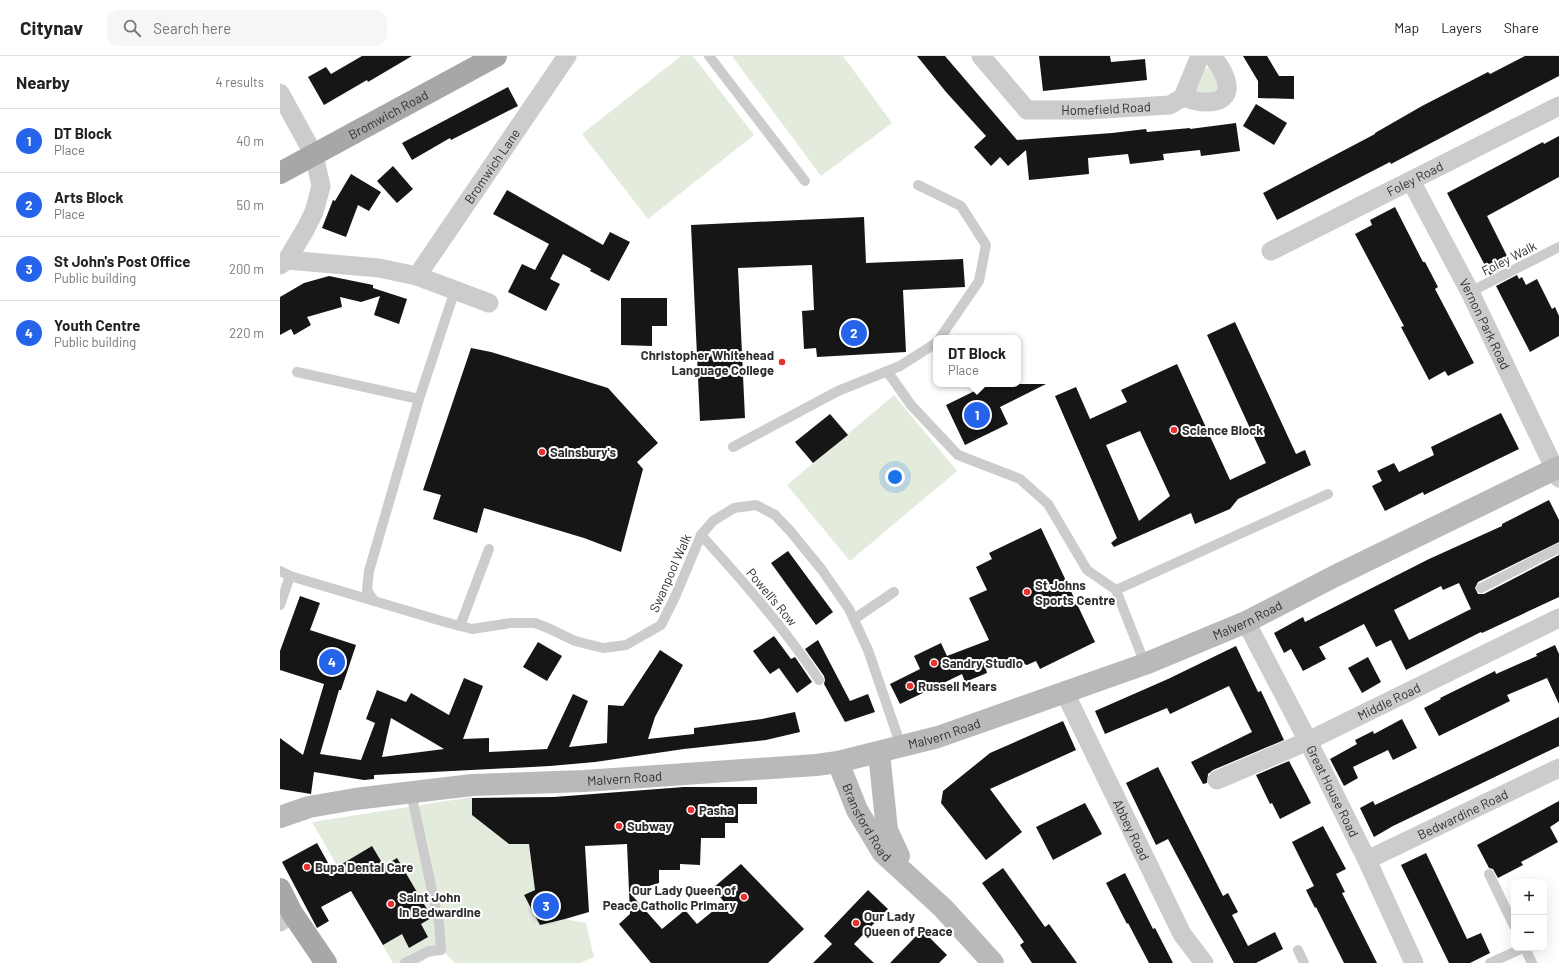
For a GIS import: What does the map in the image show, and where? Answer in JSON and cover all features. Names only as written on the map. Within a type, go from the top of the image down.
[{"type":"main road","name":"Bromwich Road","points":[[280,173],[496,56]]},
{"type":"main road","name":"Malvern Road","points":[[280,817],[309,807],[355,799],[472,785],[584,781],[816,765],[838,762],[938,738],[1145,664],[1246,622],[1335,576],[1558,471]]},
{"type":"main road","name":"Bransford Road","points":[[879,752],[887,830],[907,874]]},
{"type":"main road","name":"Bransford Road","points":[[838,762],[857,810],[884,853],[943,908],[993,963]]},
{"type":"main road","points":[[280,889],[286,918],[326,963]]},
{"type":"street","name":"Bromwich Lane","points":[[418,276],[567,56]]},
{"type":"street","name":"Homefield Road","points":[[981,56],[1027,110],[1088,110],[1170,105],[1183,97]]},
{"type":"street","points":[[1200,56],[1183,97],[1203,102],[1213,102],[1222,98],[1228,89],[1228,81],[1212,56]]},
{"type":"street","points":[[280,93],[314,155],[321,186],[314,212],[284,262],[380,268],[418,276],[489,303]]},
{"type":"street","name":"Foley Road","points":[[1272,251],[1559,106]]},
{"type":"street","name":"Vernon Park Road","points":[[1411,181],[1470,292],[1558,471]]},
{"type":"street","name":"Middle Road","points":[[1217,780],[1308,741],[1559,618]]},
{"type":"street","name":"Great House Road","points":[[1246,622],[1308,741],[1367,860],[1414,963]]},
{"type":"street","name":"Abbey Road","points":[[1064,693],[1182,934],[1204,963]]},
{"type":"street","name":"Bedwardine Road","points":[[1367,860],[1559,768]]},
{"type":"lane","points":[[709,56],[805,181]]},
{"type":"lane","points":[[918,185],[961,206],[986,245],[979,281],[942,335]]},
{"type":"lane","name":"Foley Walk","points":[[1470,292],[1559,247]]},
{"type":"lane","points":[[374,601],[367,590],[369,571],[419,399],[455,290]]},
{"type":"lane","points":[[733,446],[838,391],[900,366],[933,345]]},
{"type":"lane","points":[[887,371],[911,405],[958,455],[1020,479],[1048,504],[1087,570],[1116,590],[1145,664]]},
{"type":"lane","points":[[297,372],[419,399]]},
{"type":"lane","points":[[1116,590],[1328,494]]},
{"type":"lane","name":"Swanpool Walk","points":[[280,571],[290,576],[472,629],[511,623],[535,623],[575,641],[603,648],[626,645],[661,625],[675,597],[701,535],[713,521],[734,508],[756,505],[775,515],[791,532],[822,570],[849,609],[868,650],[901,746]]},
{"type":"lane","name":"Powell's Row","points":[[701,535],[742,581],[797,648],[819,680]]},
{"type":"lane","points":[[1481,588],[1559,548]]},
{"type":"lane","points":[[460,626],[489,549]]},
{"type":"lane","points":[[280,605],[290,576]]},
{"type":"lane","points":[[854,619],[894,592]]},
{"type":"lane","points":[[405,963],[429,951],[441,950],[439,923],[411,793]]},
{"type":"lane","points":[[1489,874],[1511,920]]},
{"type":"lane","points":[[1298,950],[1304,963]]},
{"type":"lane","points":[[1490,963],[1517,951]]},
{"type":"lane","points":[[1526,951],[1532,963]]},
{"type":"green space","points":[[681,56],[693,56],[754,135],[648,219],[582,134]]},
{"type":"green space","points":[[732,56],[843,56],[892,123],[821,176]]},
{"type":"green space","points":[[1214,67],[1224,81],[1216,97],[1201,98],[1192,85],[1198,70]]},
{"type":"green space","points":[[894,395],[957,471],[850,561],[787,485]]},
{"type":"green space","points":[[472,797],[472,815],[509,844],[529,844],[535,890],[524,895],[540,925],[565,919],[586,923],[594,957],[580,963],[455,963],[445,953],[428,958],[420,963],[393,963],[312,822]]},
{"type":"building","points":[[362,56],[412,56],[368,82],[367,80],[324,105],[308,77],[326,67],[331,74]]},
{"type":"building","points":[[917,56],[945,56],[1017,140],[1146,129],[1147,132],[1190,129],[1236,123],[1240,151],[1201,156],[1200,150],[1163,154],[1164,160],[1130,164],[1128,154],[1088,158],[1089,174],[1029,180],[1026,150],[1008,166],[1000,157],[991,166],[974,147],[986,136],[946,92]]},
{"type":"building","points":[[1039,56],[1110,56],[1111,62],[1145,59],[1147,80],[1043,91]]},
{"type":"building","points":[[1243,56],[1267,56],[1279,76],[1294,76],[1294,99],[1258,98],[1258,81]]},
{"type":"building","points":[[1525,56],[1559,56],[1559,76],[1391,164],[1390,162],[1277,220],[1263,193],[1375,134],[1422,106],[1488,72],[1490,74]]},
{"type":"building","points":[[508,87],[518,106],[451,140],[450,138],[412,160],[402,143]]},
{"type":"building","points":[[1256,104],[1287,123],[1274,145],[1243,126]]},
{"type":"building","points":[[1559,136],[1559,177],[1487,216],[1511,264],[1490,275],[1447,193],[1543,142],[1544,144]]},
{"type":"building","points":[[393,166],[413,189],[397,203],[377,181]]},
{"type":"building","points":[[351,174],[381,192],[369,211],[358,205],[346,237],[322,228],[333,200],[335,201]]},
{"type":"building","points":[[507,190],[603,245],[610,232],[630,242],[609,281],[590,271],[591,269],[563,254],[550,279],[560,284],[546,311],[508,292],[522,264],[535,270],[549,244],[493,214]]},
{"type":"building","points":[[1395,207],[1423,262],[1425,262],[1438,287],[1435,289],[1474,363],[1448,376],[1445,371],[1429,380],[1401,327],[1404,326],[1355,234],[1372,225],[1370,220]]},
{"type":"building","points":[[864,217],[866,263],[963,259],[965,287],[903,290],[906,352],[817,357],[816,348],[804,349],[802,311],[814,310],[812,265],[738,268],[745,418],[700,421],[691,225]]},
{"type":"building","points":[[1517,275],[1519,279],[1522,277],[1526,285],[1537,279],[1552,309],[1555,307],[1559,316],[1559,336],[1530,352],[1496,286]]},
{"type":"building","points":[[329,276],[373,285],[373,288],[407,299],[399,324],[374,315],[380,296],[361,302],[340,297],[342,307],[307,317],[311,325],[294,335],[291,329],[280,335],[280,297],[304,283]]},
{"type":"building","points":[[621,298],[667,298],[667,326],[652,326],[652,346],[621,345]]},
{"type":"building","name":"Science Block","points":[[1235,322],[1296,454],[1305,450],[1311,465],[1238,499],[1230,509],[1195,524],[1191,513],[1114,547],[1111,543],[1117,538],[1055,396],[1076,387],[1090,419],[1127,402],[1121,390],[1177,364],[1230,480],[1266,463],[1207,335]],"holes":[[[1140,431],[1170,496],[1139,521],[1106,445]]]},
{"type":"building","name":"Sainsbury's","points":[[471,348],[491,352],[608,388],[658,443],[637,462],[643,469],[621,552],[584,538],[484,508],[477,533],[433,519],[441,495],[423,490]]},
{"type":"building","points":[[1021,384],[1046,384],[1000,407],[1008,424],[965,445],[946,405],[983,387],[1021,387]]},
{"type":"building","points":[[1501,413],[1519,449],[1424,495],[1423,492],[1385,511],[1372,486],[1382,481],[1377,471],[1394,463],[1399,472],[1434,455],[1431,447]]},
{"type":"building","points":[[830,414],[848,435],[813,463],[795,442]]},
{"type":"building","points":[[1549,500],[1559,520],[1559,542],[1478,582],[1475,588],[1478,594],[1484,594],[1559,555],[1559,597],[1482,633],[1481,632],[1406,670],[1391,640],[1376,647],[1364,624],[1319,647],[1326,659],[1303,671],[1291,649],[1284,653],[1274,633],[1303,617],[1305,622],[1429,559],[1502,526],[1502,524]],"holes":[[[1459,583],[1471,609],[1409,640],[1394,610],[1441,586],[1443,590]]]},
{"type":"building","name":"St Johns Sports Centre","points":[[1041,528],[1095,642],[1040,669],[1036,661],[1027,665],[1009,659],[986,669],[987,673],[965,682],[962,674],[900,704],[890,684],[920,669],[914,656],[941,643],[947,656],[989,640],[969,598],[987,590],[976,567],[992,559],[989,553]]},
{"type":"building","points":[[788,551],[833,612],[816,625],[771,563]]},
{"type":"building","points":[[300,596],[320,603],[310,630],[356,645],[341,690],[339,690],[320,754],[361,760],[375,723],[366,719],[377,690],[406,702],[411,693],[449,715],[464,678],[483,686],[463,739],[489,738],[489,752],[547,749],[573,694],[588,701],[569,747],[607,743],[608,705],[623,706],[660,650],[683,665],[655,717],[648,739],[694,734],[694,728],[762,719],[795,712],[800,732],[766,740],[684,749],[595,762],[550,766],[374,775],[374,779],[364,780],[314,772],[311,794],[280,789],[280,738],[303,755],[324,684],[280,670],[280,651]],"holes":[[[391,718],[444,749],[382,757]]]},
{"type":"building","points":[[774,636],[791,659],[795,657],[812,682],[797,693],[779,668],[770,674],[753,651]]},
{"type":"building","points":[[818,640],[850,701],[868,694],[875,712],[845,722],[824,684],[824,676],[805,649]]},
{"type":"building","points":[[538,642],[562,656],[547,681],[523,667]]},
{"type":"building","points":[[1555,645],[1559,654],[1559,704],[1547,678],[1507,695],[1510,701],[1439,736],[1424,708],[1441,699],[1440,698],[1495,671],[1496,674],[1537,656],[1536,654]]},
{"type":"building","points":[[1236,646],[1258,692],[1261,691],[1284,740],[1213,770],[1208,774],[1207,783],[1203,784],[1191,762],[1252,732],[1229,686],[1170,714],[1167,708],[1105,734],[1095,711],[1168,679]]},
{"type":"building","points":[[1368,657],[1381,682],[1362,693],[1348,668]]},
{"type":"building","points":[[1559,717],[1559,746],[1393,826],[1374,837],[1360,808],[1373,801],[1375,805]]},
{"type":"building","points":[[1402,719],[1417,748],[1393,760],[1388,750],[1353,767],[1358,778],[1344,786],[1330,759],[1357,744],[1355,740],[1373,731],[1374,734]]},
{"type":"building","points":[[1063,721],[1076,750],[990,789],[1022,832],[986,860],[941,803],[943,791],[990,753]]},
{"type":"building","points":[[1289,761],[1311,803],[1280,819],[1272,803],[1270,804],[1256,775]]},
{"type":"building","points":[[1158,767],[1223,896],[1228,893],[1238,912],[1232,915],[1248,946],[1275,932],[1283,949],[1256,963],[1234,963],[1168,839],[1156,845],[1126,783]]},
{"type":"building","points":[[684,787],[757,787],[757,804],[738,804],[738,823],[725,823],[725,838],[701,838],[700,865],[680,864],[680,870],[659,870],[659,883],[629,892],[627,844],[585,846],[589,912],[540,925],[524,895],[535,890],[529,844],[509,844],[472,815],[472,798],[554,797]]},
{"type":"building","points":[[1559,801],[1559,821],[1550,827],[1558,842],[1521,862],[1523,865],[1498,878],[1493,869],[1489,868],[1477,845]]},
{"type":"building","points":[[1085,803],[1102,834],[1053,860],[1036,827]]},
{"type":"building","points":[[1323,826],[1346,869],[1336,874],[1345,892],[1342,893],[1377,963],[1344,963],[1306,890],[1314,886],[1292,842]]},
{"type":"building","name":"Saint John in Bedwardine","points":[[317,843],[332,870],[372,846],[384,866],[397,858],[431,916],[431,918],[421,924],[428,937],[409,948],[402,934],[383,945],[351,891],[321,907],[329,921],[317,928],[282,862]]},
{"type":"building","points":[[1426,853],[1467,939],[1481,933],[1490,953],[1470,963],[1449,963],[1401,865]]},
{"type":"building","points":[[741,864],[804,929],[768,963],[651,963],[619,924],[630,914],[629,892],[662,929],[685,910],[697,924],[724,902],[713,888]]},
{"type":"building","points":[[1003,868],[1045,927],[1049,924],[1077,963],[1032,963],[1020,945],[1024,942],[982,883]]},
{"type":"building","points":[[1125,873],[1153,929],[1155,928],[1173,963],[1149,963],[1128,923],[1127,924],[1106,883]]},
{"type":"building","name":"Our Lady Queen of Peace","points":[[868,890],[888,909],[854,944],[874,963],[813,963],[832,944],[824,936]]},
{"type":"building","points":[[922,930],[947,955],[939,963],[890,963]]},
{"type":"place","name":"Arts Block","points":[[854,333]]},
{"type":"place","name":"Christopher Whitehead Language College","points":[[782,362]]},
{"type":"place","name":"DT Block","points":[[977,415]]},
{"type":"place","name":"Science Block","points":[[1174,430]]},
{"type":"place","name":"Sainsbury's","points":[[542,452]]},
{"type":"place","name":"St Johns Sports Centre","points":[[1027,592]]},
{"type":"place","name":"Youth Centre","points":[[332,662]]},
{"type":"place","name":"Sandry Studio","points":[[934,663]]},
{"type":"place","name":"Russell Mears","points":[[910,686]]},
{"type":"place","name":"Pasha","points":[[691,810]]},
{"type":"place","name":"Subway","points":[[619,826]]},
{"type":"place","name":"Bupa Dental Care","points":[[307,867]]},
{"type":"place","name":"Our Lady Queen of Peace Catholic Primary","points":[[744,897]]},
{"type":"place","name":"Saint John in Bedwardine","points":[[391,904]]},
{"type":"place","name":"St John's Post Office","points":[[546,906]]},
{"type":"place","name":"Our Lady Queen of Peace","points":[[856,923]]}]
